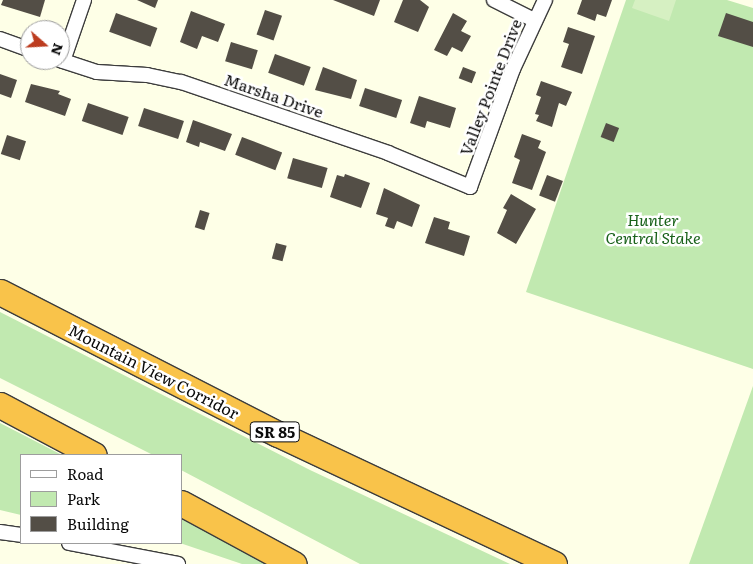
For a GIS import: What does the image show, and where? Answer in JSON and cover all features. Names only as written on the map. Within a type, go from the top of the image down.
[{"type":"highway","name":"Mountain View Corridor","points":[[0,292],[287,438],[554,564]]},
{"type":"highway","points":[[0,405],[92,454]]},
{"type":"highway","points":[[182,504],[294,564]]},
{"type":"street","points":[[70,37],[84,0]]},
{"type":"street","points":[[494,0],[534,20]]},
{"type":"street","name":"Valley Pointe Drive","points":[[470,187],[503,93],[534,20],[545,0]]},
{"type":"street","points":[[0,39],[20,46]]},
{"type":"street","name":"Marsha Drive","points":[[70,63],[96,72],[176,80],[388,154],[470,187]]},
{"type":"street","points":[[0,532],[20,535]]},
{"type":"street","points":[[74,544],[178,564]]},
{"type":"green space","name":"Hunter Central Stake","points":[[626,0],[727,0],[753,8],[753,369],[526,292]]},
{"type":"green space","points":[[635,0],[676,0],[669,21],[632,8]]},
{"type":"green space","points":[[0,312],[310,470],[510,564],[360,564],[182,471],[182,454],[151,454],[0,378]]},
{"type":"green space","points":[[753,386],[753,564],[689,564]]},
{"type":"green space","points":[[0,423],[60,454],[20,454],[20,515],[0,510]]},
{"type":"green space","points":[[182,520],[267,564],[242,564],[182,544]]},
{"type":"building","points":[[3,0],[45,0],[40,17],[1,5]]},
{"type":"building","points":[[137,0],[158,0],[155,8]]},
{"type":"building","points":[[333,0],[380,0],[374,16]]},
{"type":"building","points":[[403,0],[420,0],[429,7],[418,32],[394,22]]},
{"type":"building","points":[[582,0],[612,0],[606,17],[597,14],[595,21],[577,14]]},
{"type":"building","points":[[265,10],[282,16],[274,40],[257,35]]},
{"type":"building","points":[[191,11],[225,24],[218,42],[202,36],[197,49],[180,42]]},
{"type":"building","points":[[116,13],[157,28],[151,47],[109,32]]},
{"type":"building","points":[[453,13],[467,21],[461,31],[471,36],[462,52],[452,47],[447,56],[434,50]]},
{"type":"building","points":[[726,13],[753,22],[753,47],[718,36]]},
{"type":"building","points":[[568,27],[595,36],[582,74],[561,67],[569,44],[563,42]]},
{"type":"building","points":[[231,42],[258,50],[252,69],[225,61]]},
{"type":"building","points":[[275,54],[311,67],[304,86],[268,73]]},
{"type":"building","points":[[323,67],[357,80],[351,99],[315,90]]},
{"type":"building","points":[[463,67],[476,72],[472,83],[459,78]]},
{"type":"building","points":[[0,74],[17,80],[11,98],[0,94]]},
{"type":"building","points":[[541,81],[572,92],[566,106],[559,103],[552,127],[536,121],[539,115],[535,114],[541,97],[536,95]]},
{"type":"building","points":[[31,84],[60,91],[58,94],[71,99],[65,116],[25,102]]},
{"type":"building","points":[[365,88],[402,100],[396,118],[359,106]]},
{"type":"building","points":[[419,96],[456,108],[450,128],[427,121],[425,128],[410,123]]},
{"type":"building","points":[[88,103],[129,117],[122,135],[82,121]]},
{"type":"building","points":[[144,108],[184,121],[178,139],[138,126]]},
{"type":"building","points":[[193,120],[232,134],[225,151],[200,142],[199,147],[186,142]]},
{"type":"building","points":[[606,123],[619,128],[614,142],[601,137]]},
{"type":"building","points":[[522,134],[541,141],[538,148],[546,152],[532,190],[512,183],[520,160],[514,157]]},
{"type":"building","points":[[7,135],[26,141],[20,160],[1,154]]},
{"type":"building","points":[[242,137],[282,152],[275,170],[235,155]]},
{"type":"building","points":[[293,158],[328,168],[322,188],[287,178]]},
{"type":"building","points":[[345,174],[370,183],[361,208],[330,197],[337,175],[344,177]]},
{"type":"building","points":[[547,175],[563,181],[555,202],[539,196]]},
{"type":"building","points":[[384,188],[420,205],[412,227],[397,221],[394,229],[385,226],[388,218],[376,214]]},
{"type":"building","points":[[511,194],[536,209],[516,244],[497,233],[507,210],[503,208]]},
{"type":"building","points":[[200,210],[210,213],[204,230],[195,227]]},
{"type":"building","points":[[434,217],[450,222],[448,229],[470,236],[464,256],[425,243]]},
{"type":"building","points":[[276,243],[287,246],[282,261],[272,258]]}]
